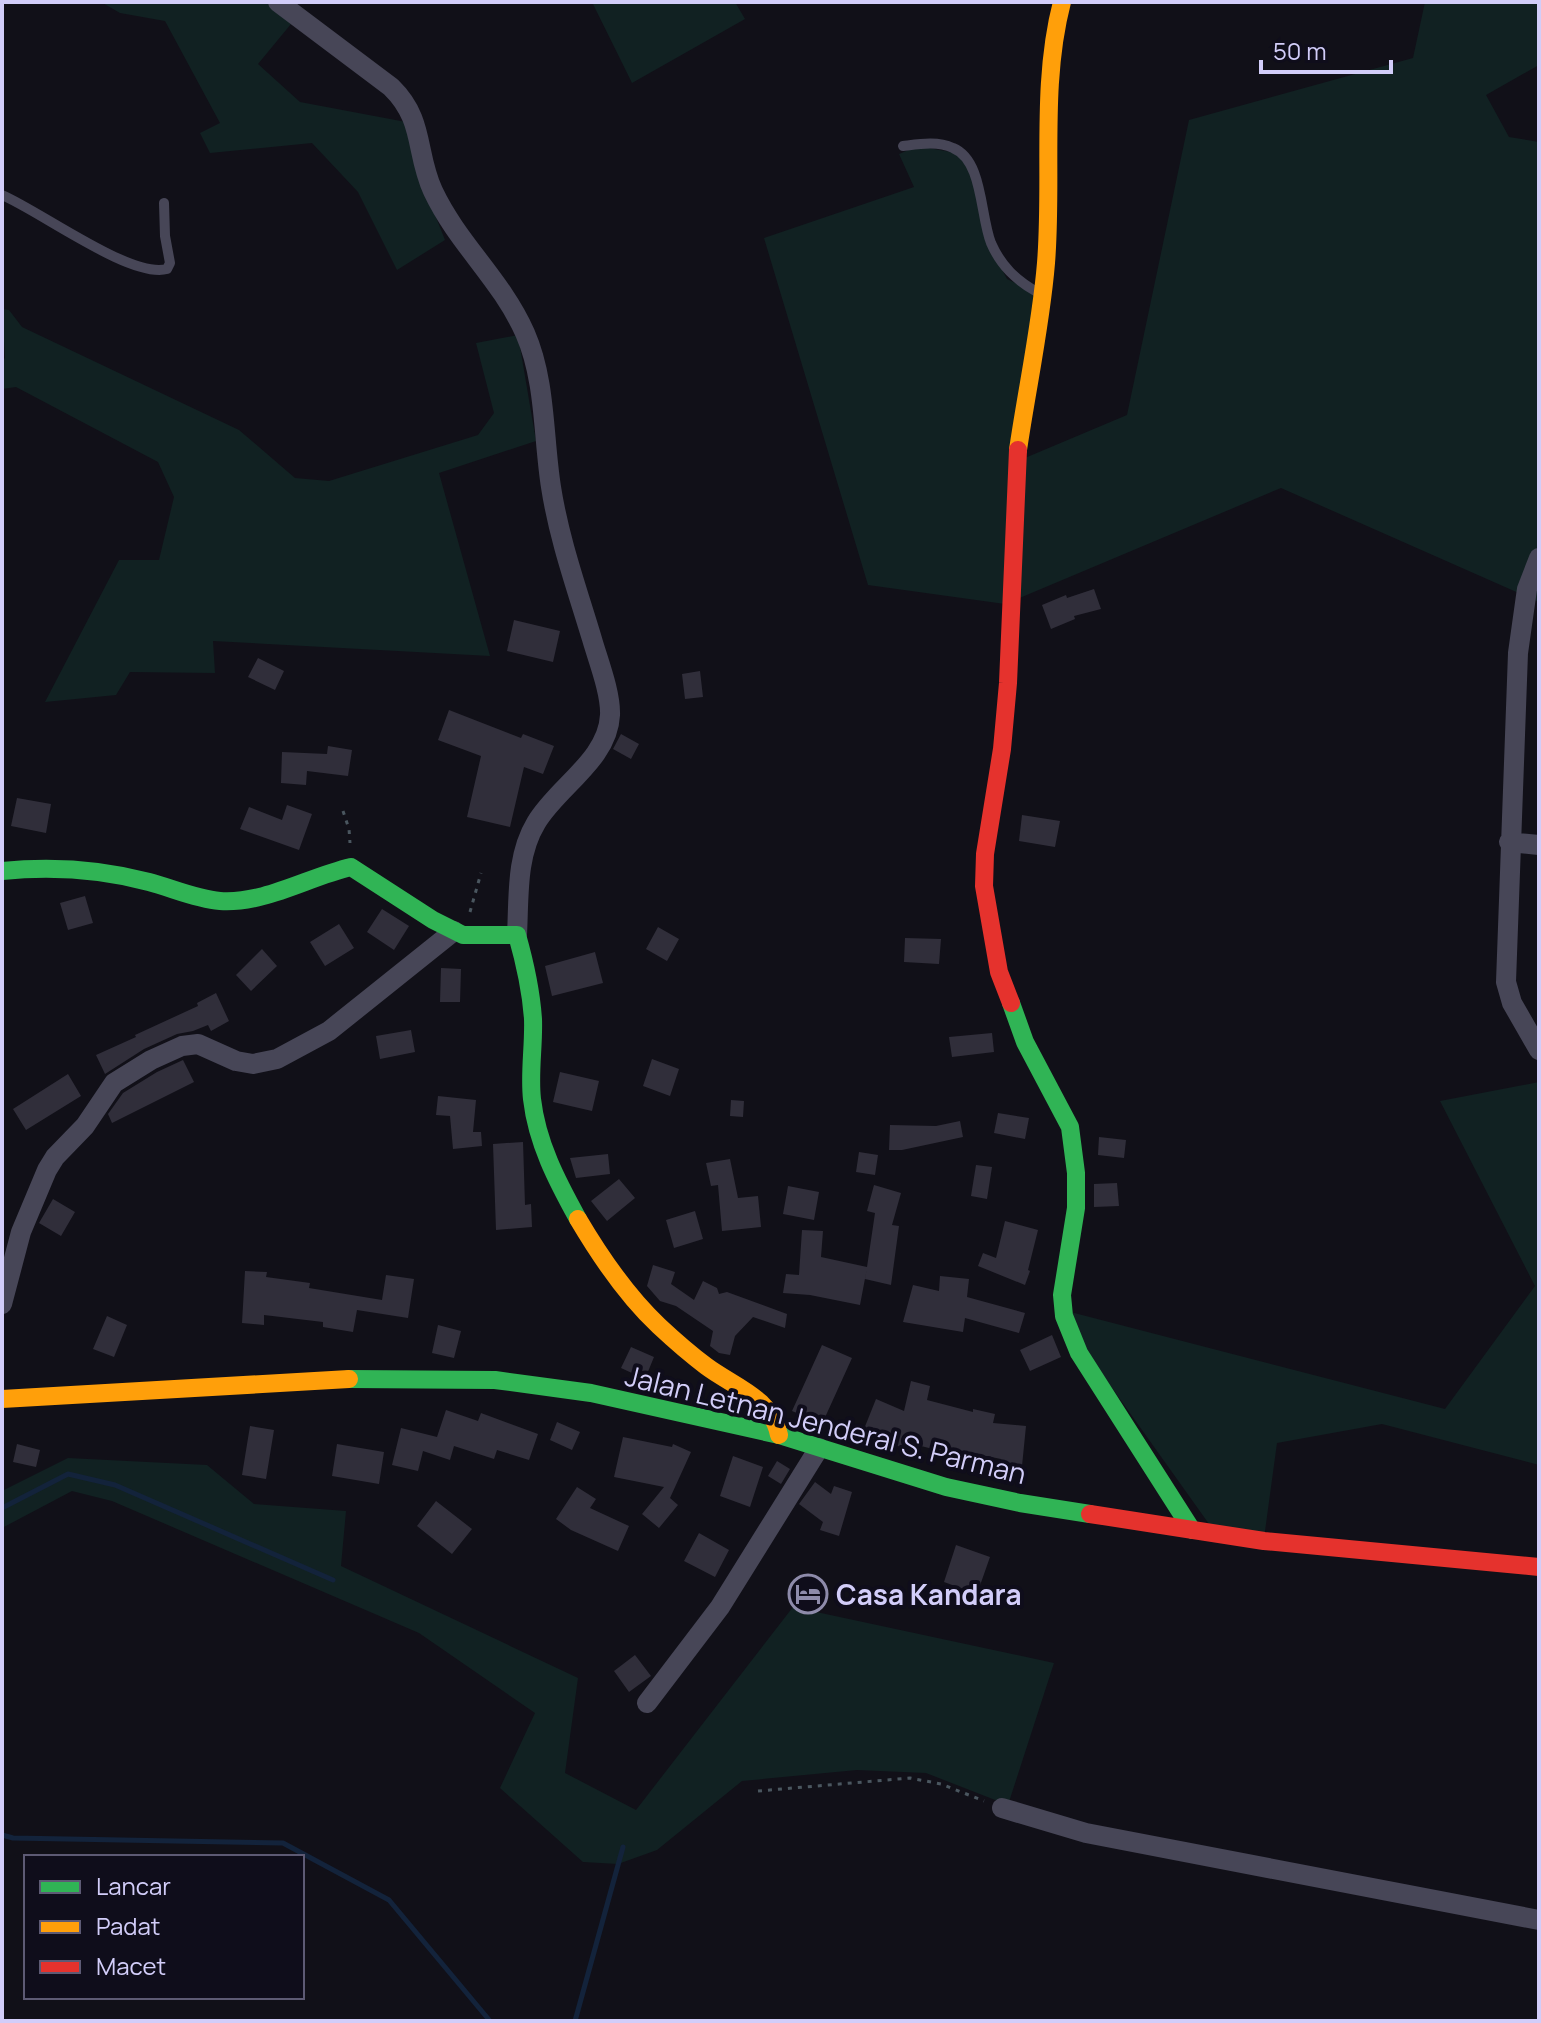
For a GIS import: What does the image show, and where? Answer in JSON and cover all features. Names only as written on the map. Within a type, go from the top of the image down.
[{"type":"street","points":[[278,2],[391,87],[406,102],[415,122],[431,187],[452,228],[512,306],[526,335],[535,366],[551,488],[561,534],[600,665],[610,715],[606,732],[591,760],[551,801],[535,825],[523,854],[517,935],[527,968],[533,1020],[532,1098],[540,1136],[553,1174],[597,1251],[621,1285],[659,1326],[706,1366],[764,1404],[776,1420],[779,1435]]},
{"type":"street","points":[[1062,2],[1056,25],[1051,76],[1048,222],[1042,295],[1018,450],[1008,683],[1002,749],[985,854],[984,886],[999,972],[1025,1042],[1070,1127],[1076,1173],[1076,1208],[1062,1295],[1064,1316],[1079,1353],[1192,1530]]},
{"type":"street","points":[[1539,558],[1527,589],[1518,653],[1506,982],[1512,1003],[1539,1050]]},
{"type":"street","points":[[1509,842],[1539,845]]},
{"type":"street","points":[[2,871],[63,867],[105,873],[222,901],[287,888],[327,871],[351,867],[433,920],[459,933],[493,937],[517,935]]},
{"type":"street","points":[[2,1304],[21,1232],[47,1170],[55,1157],[85,1126],[114,1083],[151,1060],[190,1045],[198,1044],[244,1063],[277,1059],[329,1031],[395,975],[459,933]]},
{"type":"street","name":"Jalan Letnan Jenderal S. Parman","points":[[2,1399],[310,1379],[408,1377],[495,1380],[591,1393],[779,1435],[946,1487],[1005,1500],[1303,1545],[1539,1567]]},
{"type":"street","points":[[647,1703],[720,1607],[819,1448]]},
{"type":"street","points":[[1002,1808],[1086,1833],[1539,1920]]},
{"type":"lane","points":[[903,146],[942,145],[956,149],[966,158],[974,169],[985,226],[992,245],[1012,276],[1042,295]]},
{"type":"lane","points":[[2,195],[29,207],[124,262],[157,271],[167,269],[170,263],[164,203]]},
{"type":"path","points":[[343,811],[349,829],[351,867]]},
{"type":"path","points":[[459,933],[481,873]]},
{"type":"path","points":[[758,1791],[910,1778],[941,1784],[1002,1808]]},
{"type":"shaded area","points":[[101,2],[266,2],[291,24],[258,64],[300,102],[406,122],[414,162],[445,240],[397,270],[358,192],[312,143],[210,153],[200,133],[220,123],[165,21],[120,13]]},
{"type":"shaded area","points":[[592,2],[735,2],[745,19],[632,83]]},
{"type":"shaded area","points":[[1425,2],[1539,2],[1539,65],[1486,95],[1509,137],[1539,142],[1539,602],[1281,488],[1005,604],[868,585],[764,238],[914,187],[899,154],[918,146],[956,153],[971,171],[985,237],[1007,279],[1040,295],[1013,463],[1127,415],[1189,120],[1413,58]]},
{"type":"shaded area","points":[[2,309],[9,310],[22,327],[239,430],[295,478],[329,481],[478,435],[494,413],[476,343],[518,335],[536,441],[439,473],[490,656],[213,641],[215,673],[130,672],[116,695],[45,702],[119,560],[159,560],[174,497],[158,462],[16,387],[2,389],[2,361],[5,358]]},
{"type":"shaded area","points":[[1539,1082],[1539,1465],[1382,1424],[1277,1443],[1263,1546],[1219,1538],[1055,1308],[1445,1409],[1535,1286],[1440,1101]]},
{"type":"shaded area","points":[[68,1458],[207,1465],[254,1504],[346,1511],[341,1566],[578,1678],[565,1773],[636,1810],[793,1607],[1054,1663],[1008,1805],[926,1773],[857,1770],[742,1781],[657,1850],[618,1864],[583,1862],[500,1788],[535,1713],[419,1633],[112,1501],[72,1491],[2,1528],[2,1491]]},
{"type":"building","points":[[1094,589],[1101,609],[1074,616],[1075,619],[1051,629],[1042,605],[1066,595],[1067,598]]},
{"type":"building","points":[[514,620],[560,631],[553,662],[507,651]]},
{"type":"building","points":[[258,658],[284,671],[275,690],[248,677]]},
{"type":"building","points":[[700,671],[703,697],[685,699],[682,674]]},
{"type":"building","points":[[449,710],[521,738],[523,734],[554,746],[543,774],[524,767],[510,827],[467,817],[481,756],[438,740]]},
{"type":"building","points":[[621,734],[639,744],[631,759],[613,749]]},
{"type":"building","points":[[328,746],[352,750],[348,776],[307,771],[306,785],[281,783],[282,752],[327,754]]},
{"type":"building","points":[[17,798],[51,804],[46,833],[11,826]]},
{"type":"building","points":[[287,805],[312,814],[299,850],[240,829],[249,807],[282,820]]},
{"type":"building","points":[[1022,815],[1060,821],[1055,847],[1019,841]]},
{"type":"building","points":[[85,896],[93,923],[68,930],[60,903]]},
{"type":"building","points":[[382,909],[409,926],[394,950],[367,932]]},
{"type":"building","points":[[339,924],[354,948],[325,966],[310,942]]},
{"type":"building","points":[[658,927],[679,939],[667,961],[646,949]]},
{"type":"building","points":[[905,938],[941,939],[939,964],[904,962]]},
{"type":"building","points":[[262,949],[277,966],[251,991],[236,975]]},
{"type":"building","points":[[595,952],[603,983],[552,996],[545,966]]},
{"type":"building","points":[[441,968],[461,969],[460,1002],[440,1002]]},
{"type":"building","points":[[216,993],[229,1021],[211,1031],[208,1025],[177,1034],[144,1049],[105,1074],[96,1055],[198,1006],[197,1003]]},
{"type":"building","points":[[411,1030],[415,1052],[380,1059],[376,1036]]},
{"type":"building","points":[[992,1033],[994,1052],[952,1057],[949,1037]]},
{"type":"building","points":[[652,1059],[679,1069],[670,1096],[643,1086]]},
{"type":"building","points":[[183,1060],[194,1082],[112,1123],[108,1114],[123,1093]]},
{"type":"building","points":[[560,1072],[599,1081],[592,1111],[553,1102]]},
{"type":"building","points":[[68,1074],[81,1096],[26,1130],[13,1109]]},
{"type":"building","points":[[438,1096],[476,1100],[473,1132],[481,1132],[482,1146],[453,1149],[450,1116],[436,1115]]},
{"type":"building","points":[[731,1100],[744,1101],[743,1117],[730,1116]]},
{"type":"building","points":[[998,1113],[1029,1118],[1025,1139],[994,1133]]},
{"type":"building","points":[[960,1121],[963,1137],[889,1150],[890,1125],[936,1126]]},
{"type":"building","points":[[1099,1137],[1126,1140],[1124,1158],[1098,1155]]},
{"type":"building","points":[[523,1142],[525,1205],[531,1204],[532,1227],[496,1230],[493,1144]]},
{"type":"building","points":[[859,1152],[878,1155],[875,1175],[856,1172]]},
{"type":"building","points":[[608,1154],[610,1174],[576,1178],[570,1158]]},
{"type":"building","points":[[730,1159],[738,1198],[758,1196],[761,1227],[722,1231],[718,1185],[711,1186],[706,1163]]},
{"type":"building","points":[[976,1165],[992,1167],[987,1199],[971,1196]]},
{"type":"building","points":[[619,1179],[635,1198],[607,1221],[591,1201]]},
{"type":"building","points":[[1117,1183],[1119,1206],[1094,1207],[1094,1184]]},
{"type":"building","points":[[874,1185],[901,1193],[892,1225],[899,1226],[891,1285],[865,1279],[867,1268],[860,1305],[783,1293],[786,1274],[799,1275],[802,1230],[823,1231],[821,1257],[867,1267],[875,1213],[867,1211]]},
{"type":"building","points":[[788,1186],[819,1192],[814,1220],[783,1214]]},
{"type":"building","points":[[53,1199],[75,1212],[61,1236],[39,1223]]},
{"type":"building","points":[[695,1211],[703,1239],[674,1248],[666,1220]]},
{"type":"building","points":[[1005,1221],[1038,1230],[1025,1285],[978,1266],[983,1253],[996,1258]]},
{"type":"building","points":[[653,1265],[675,1272],[671,1284],[694,1300],[703,1281],[717,1288],[719,1294],[727,1292],[787,1314],[785,1328],[753,1317],[735,1336],[730,1355],[719,1353],[710,1346],[713,1331],[676,1306],[660,1301],[647,1286]]},
{"type":"building","points":[[245,1271],[267,1272],[266,1277],[310,1283],[309,1288],[382,1300],[386,1275],[414,1279],[408,1318],[357,1310],[353,1332],[323,1327],[323,1322],[264,1315],[264,1325],[242,1323]]},
{"type":"building","points":[[940,1276],[969,1279],[967,1297],[1025,1313],[1019,1333],[965,1318],[963,1332],[903,1322],[913,1285],[939,1291]]},
{"type":"building","points":[[107,1316],[127,1325],[114,1357],[93,1349]]},
{"type":"building","points":[[438,1325],[461,1331],[454,1358],[432,1353]]},
{"type":"building","points":[[1052,1335],[1061,1357],[1030,1371],[1020,1350]]},
{"type":"building","points":[[822,1345],[852,1358],[822,1424],[792,1411]]},
{"type":"building","points":[[631,1347],[654,1357],[645,1379],[621,1368]]},
{"type":"building","points":[[911,1381],[930,1386],[927,1400],[973,1412],[973,1409],[995,1414],[993,1423],[1026,1426],[1022,1466],[1000,1464],[1001,1459],[942,1447],[941,1451],[917,1445],[915,1450],[880,1442],[879,1446],[860,1439],[876,1399],[904,1411]]},
{"type":"building","points":[[446,1410],[478,1421],[481,1413],[538,1434],[529,1460],[497,1450],[494,1459],[454,1446],[450,1460],[423,1451],[418,1471],[392,1465],[401,1428],[437,1437]]},
{"type":"building","points":[[557,1422],[580,1432],[572,1450],[550,1440]]},
{"type":"building","points":[[250,1426],[274,1430],[266,1479],[242,1475]]},
{"type":"building","points":[[623,1437],[672,1447],[673,1444],[691,1452],[670,1498],[678,1505],[659,1528],[642,1514],[664,1487],[614,1477]]},
{"type":"building","points":[[17,1444],[40,1450],[36,1467],[13,1462]]},
{"type":"building","points":[[337,1444],[384,1452],[379,1484],[332,1476]]},
{"type":"building","points":[[733,1456],[763,1467],[750,1507],[720,1496]]},
{"type":"building","points":[[777,1461],[790,1469],[781,1484],[768,1476]]},
{"type":"building","points":[[815,1482],[831,1494],[834,1486],[852,1492],[839,1536],[820,1530],[823,1522],[799,1504]]},
{"type":"building","points":[[577,1487],[596,1499],[590,1508],[629,1526],[618,1551],[571,1530],[556,1519]]},
{"type":"building","points":[[436,1501],[472,1529],[452,1554],[417,1526]]},
{"type":"building","points":[[699,1533],[729,1550],[715,1577],[684,1561]]},
{"type":"building","points":[[956,1545],[990,1557],[977,1594],[944,1582]]},
{"type":"building","points":[[635,1655],[651,1676],[629,1692],[614,1671]]},
{"type":"waterway","points":[[2,1508],[68,1474],[115,1485],[333,1580]]},
{"type":"waterway","points":[[2,1835],[13,1838],[283,1843],[389,1900],[490,2021]]},
{"type":"waterway","points":[[575,2021],[623,1847]]},
{"type":"traffic: fast","points":[[2,871],[94,871],[149,882],[202,898],[237,901],[270,894],[351,867],[433,920],[463,935],[517,935],[532,1008],[531,1089],[538,1131],[549,1161],[578,1219]]},
{"type":"traffic: fast","points":[[1011,1003],[1025,1042],[1070,1127],[1076,1173],[1076,1208],[1062,1295],[1064,1316],[1079,1353],[1192,1530]]},
{"type":"traffic: fast","points":[[349,1379],[495,1380],[591,1393],[779,1435],[946,1487],[1090,1514]]},
{"type":"traffic: slow","points":[[1018,450],[1044,286],[1051,66],[1062,2]]},
{"type":"traffic: slow","points":[[578,1219],[615,1276],[647,1314],[700,1361],[760,1402],[775,1422],[779,1435]]},
{"type":"traffic: slow","points":[[2,1399],[349,1379]]},
{"type":"traffic: jam","points":[[1011,1003],[999,972],[984,886],[985,854],[1002,749],[1008,683],[1018,450]]},
{"type":"traffic: jam","points":[[1090,1514],[1264,1541],[1539,1567]]},
{"type":"place","name":"Casa Kandara","points":[[808,1594]]}]
